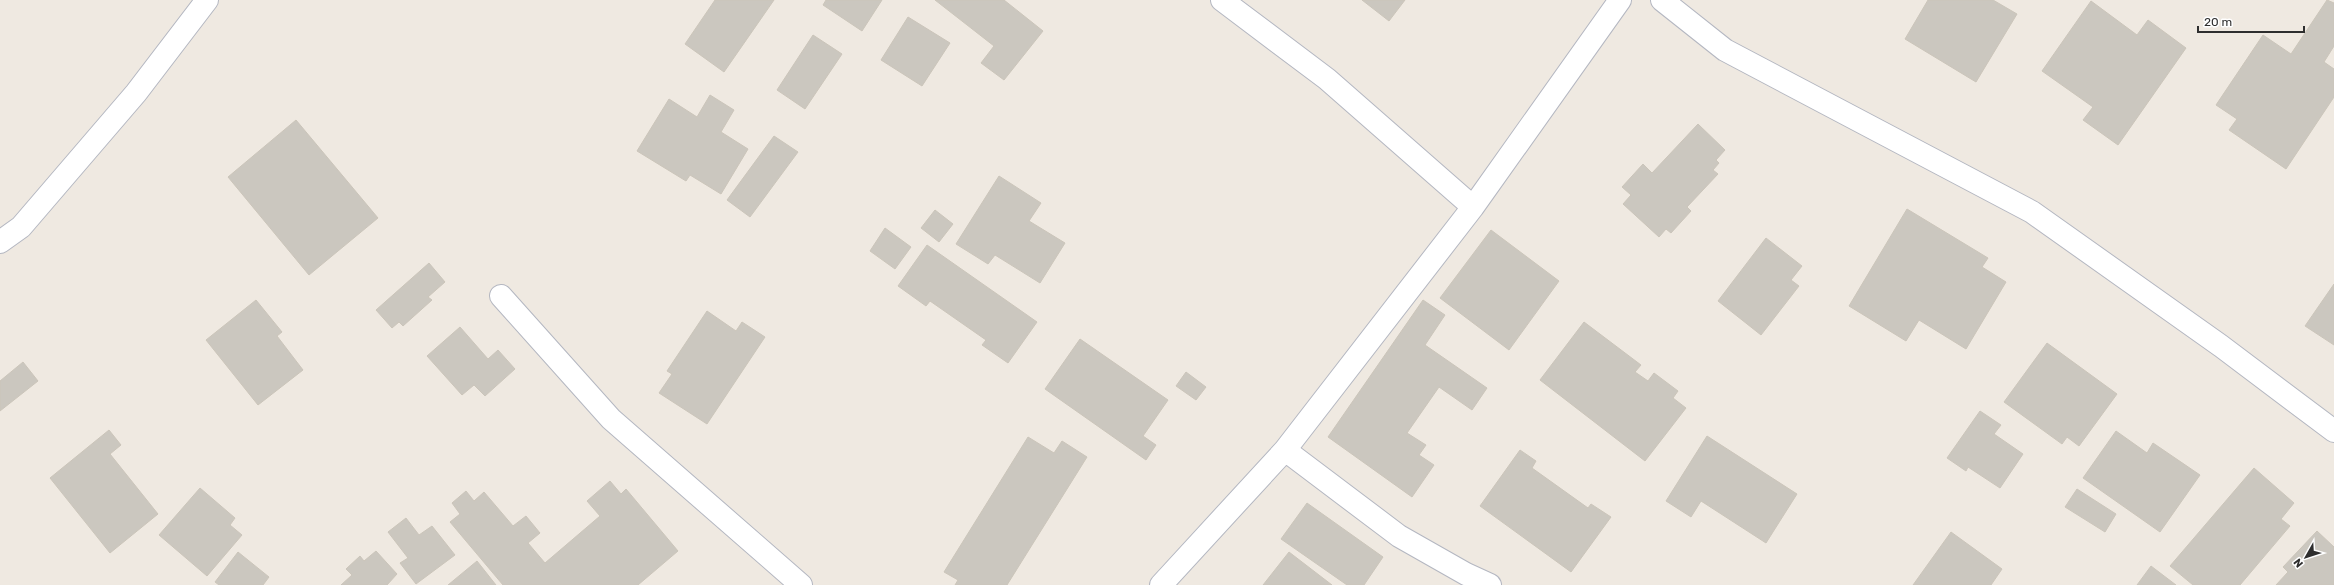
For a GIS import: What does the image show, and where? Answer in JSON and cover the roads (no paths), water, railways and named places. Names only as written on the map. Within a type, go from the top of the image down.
[{"type":"street","points":[[0,242],[21,227],[136,93],[207,0]]},
{"type":"street","points":[[1222,0],[1327,79],[1472,207]]},
{"type":"street","points":[[1161,585],[1285,450],[1472,207],[1620,0]]},
{"type":"street","points":[[1662,0],[1725,50],[2032,212],[2221,346],[2334,431]]},
{"type":"street","points":[[501,296],[611,419],[801,585]]},
{"type":"street","points":[[1285,450],[1399,536],[1466,574],[1490,585]]}]
